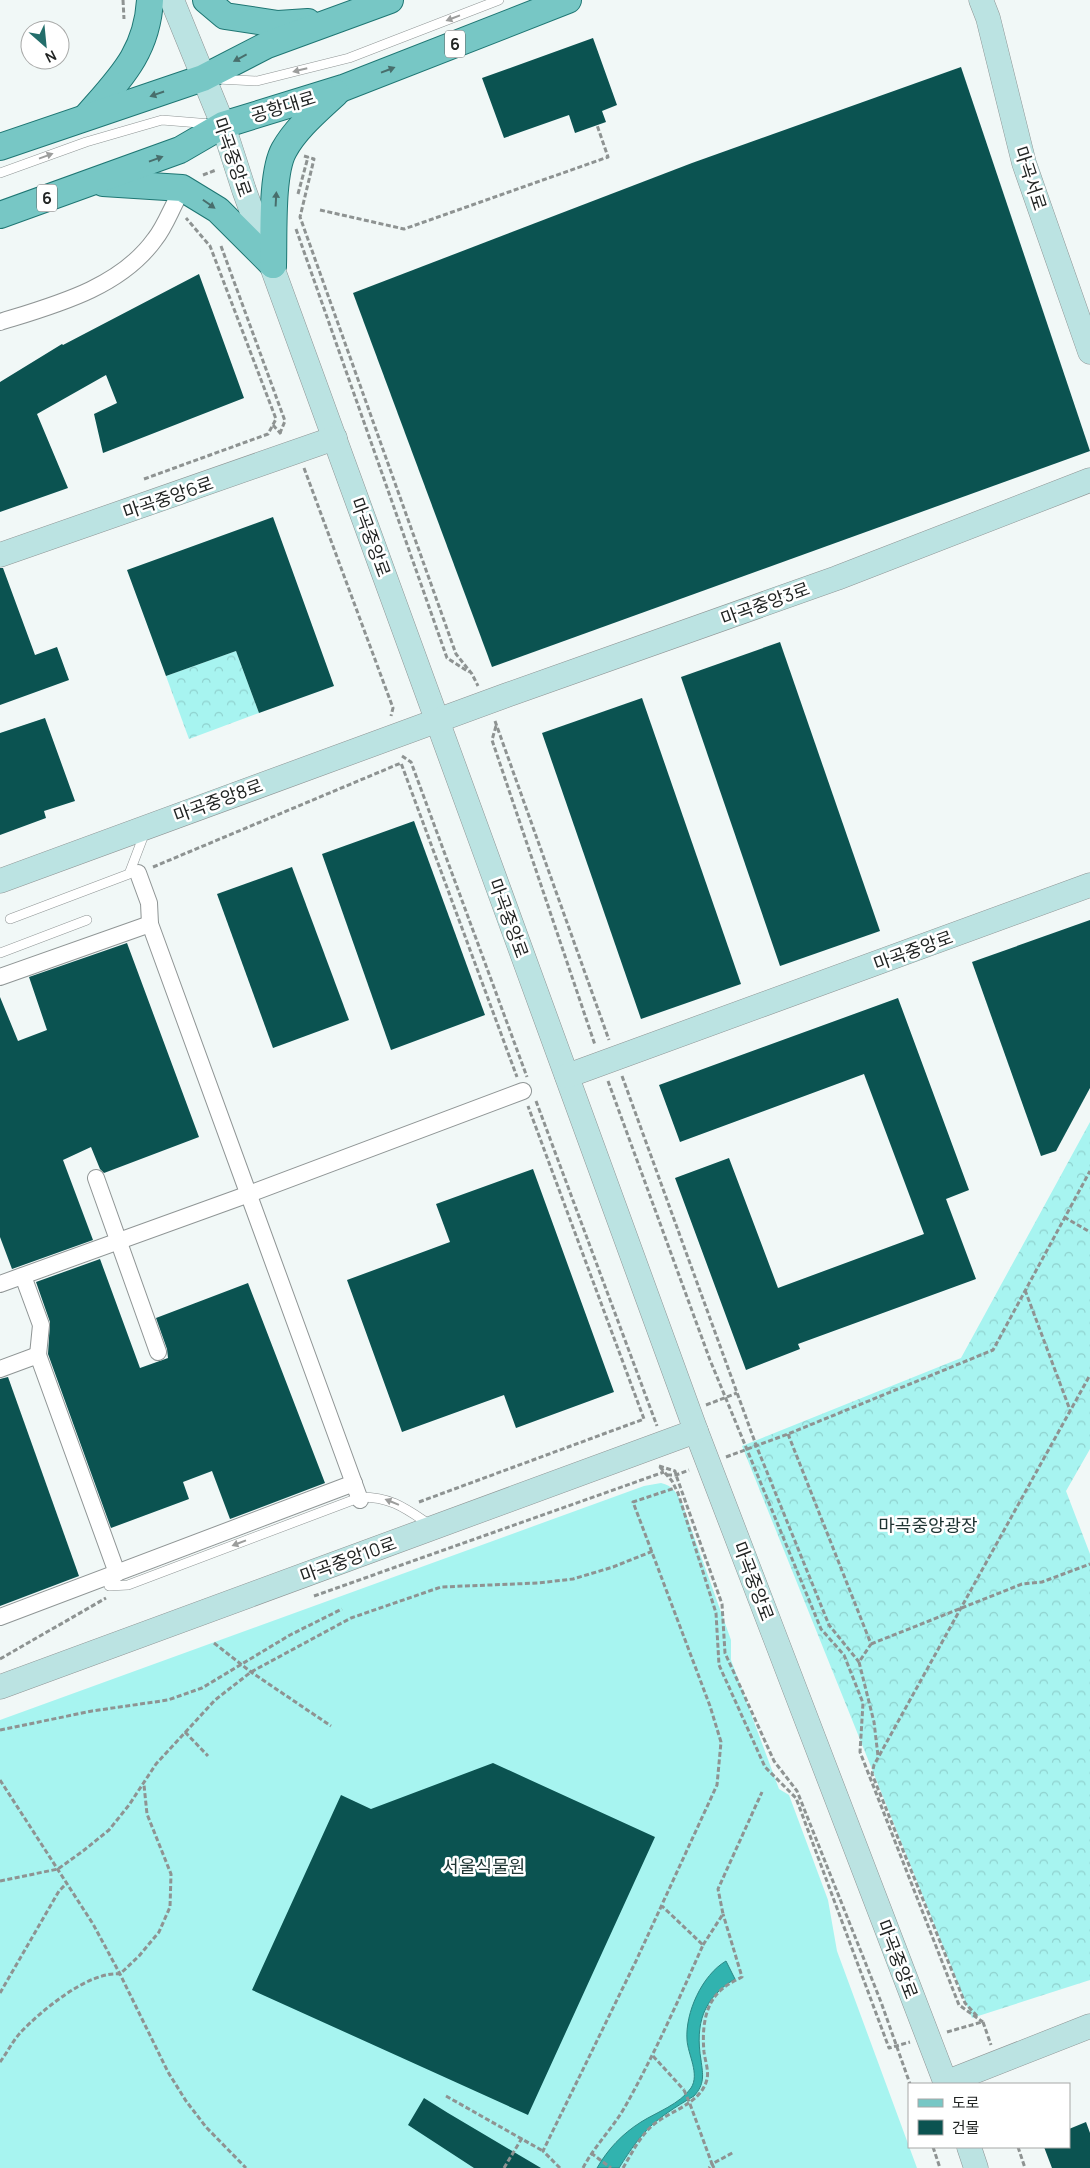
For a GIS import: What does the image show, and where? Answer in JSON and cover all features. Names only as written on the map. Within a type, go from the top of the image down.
[{"type":"main road","points":[[87,116],[121,77],[138,52],[149,20],[150,0]]},
{"type":"main road","points":[[206,0],[225,16],[278,24],[334,20]]},
{"type":"main road","points":[[0,147],[204,78],[267,46],[390,0]]},
{"type":"main road","name":"공항대로","points":[[0,215],[180,150],[223,125],[342,88],[568,0]]},
{"type":"main road","points":[[272,265],[276,195],[279,166],[283,151],[294,134],[342,88]]},
{"type":"main road","points":[[94,182],[182,188],[218,210],[272,265]]},
{"type":"street","name":"마곡중앙로","points":[[172,0],[223,125],[437,721],[696,1431],[946,2083]]},
{"type":"street","name":"마곡서로","points":[[981,0],[988,18],[1024,163],[1090,352]]},
{"type":"street","points":[[0,322],[51,306],[120,275],[156,239],[175,201]]},
{"type":"street","name":"마곡중앙6로","points":[[0,555],[335,438]]},
{"type":"street","name":"마곡중앙3로","points":[[437,721],[837,578],[1090,480]]},
{"type":"street","name":"마곡중앙8로","points":[[0,881],[437,721]]},
{"type":"street","points":[[0,1617],[358,1493],[150,924],[149,903],[138,873]]},
{"type":"street","name":"마곡중앙로","points":[[567,1076],[1090,885]]},
{"type":"street","points":[[0,977],[150,924]]},
{"type":"street","points":[[0,1284],[249,1194],[523,1091]]},
{"type":"street","points":[[96,1178],[158,1352]]},
{"type":"street","points":[[23,1276],[41,1325],[38,1355],[113,1579]]},
{"type":"street","points":[[0,1369],[38,1355]]},
{"type":"street","name":"마곡중앙10로","points":[[0,1687],[696,1431]]},
{"type":"street","points":[[946,2083],[1090,2026]]},
{"type":"street","points":[[969,2148],[976,2168]]},
{"type":"lane","points":[[204,78],[257,81],[349,58],[498,0]]},
{"type":"lane","points":[[0,173],[86,142],[162,120],[223,125]]},
{"type":"lane","points":[[10,919],[129,874],[147,827]]},
{"type":"lane","points":[[0,953],[87,920]]},
{"type":"lane","points":[[358,1493],[380,1497],[404,1507],[434,1527]]},
{"type":"path","points":[[320,210],[404,229],[608,157],[597,126]]},
{"type":"path","points":[[295,227],[447,658],[472,674],[456,654],[300,217],[314,159],[308,157],[296,200]]},
{"type":"path","points":[[144,480],[268,434],[276,419],[210,246],[175,201]]},
{"type":"path","points":[[220,241],[285,421],[280,433],[273,425]]},
{"type":"path","points":[[304,468],[393,708],[390,723]]},
{"type":"path","points":[[878,1757],[874,1722],[859,1662],[829,1625],[756,1445],[609,1061],[577,997],[492,740],[497,724],[609,1061],[713,1368],[821,1629],[844,1654],[863,1703],[860,1752],[959,2005],[983,2022],[965,2003],[872,1774],[878,1757],[1090,1376]]},
{"type":"path","points":[[401,763],[402,755]]},
{"type":"path","points":[[756,1445],[788,1434],[993,1350],[1090,1171]]},
{"type":"path","points":[[1064,1217],[1090,1232]]},
{"type":"path","points":[[1026,1290],[1070,1411]]},
{"type":"path","points":[[788,1434],[871,1644]]},
{"type":"path","points":[[889,2048],[796,1798],[765,1767],[719,1665],[716,1613],[675,1488],[660,1466],[674,1471],[676,1475],[722,1604],[726,1653],[774,1761],[797,1791],[881,2002],[910,2083]]},
{"type":"path","points":[[311,1597],[666,1473],[676,1475]]},
{"type":"path","points":[[543,2151],[662,1906],[717,1785],[721,1742],[710,1706],[633,1502],[675,1488]]},
{"type":"path","points":[[0,1881],[58,1869],[109,1830],[144,1784],[156,1764],[215,1700],[251,1672],[351,1618],[441,1587],[538,1583],[573,1579],[613,1567],[652,1551]]},
{"type":"path","points":[[859,1662],[871,1644],[1022,1584],[1042,1582],[1090,1564]]},
{"type":"path","points":[[0,1659],[102,1600],[111,1597]]},
{"type":"path","points":[[0,1730],[92,1711],[168,1700],[202,1688],[240,1663],[342,1609]]},
{"type":"path","points":[[214,1643],[251,1672],[331,1726]]},
{"type":"path","points":[[185,1732],[208,1756]]},
{"type":"path","points":[[0,1780],[93,1924],[168,2072],[186,2101],[206,2127],[246,2168]]},
{"type":"path","points":[[0,2062],[18,2035],[61,1998],[110,1973],[120,1974],[160,1932],[170,1907],[171,1874],[147,1814],[144,1784]]},
{"type":"path","points":[[623,2168],[639,2141],[652,2125],[671,2112],[690,2104],[699,2094],[707,2078],[703,2036],[705,2017],[715,1997],[723,1988],[742,1977],[723,1914],[718,1889],[762,1792]]},
{"type":"path","points":[[0,1993],[59,1891],[66,1884]]},
{"type":"path","points":[[662,1906],[703,1945]]},
{"type":"path","points":[[583,2168],[590,2153],[625,2107],[653,2056],[703,1945],[723,1914]]},
{"type":"path","points":[[653,2056],[684,2090],[713,2166]]},
{"type":"path","points":[[446,2096],[543,2151],[560,2168]]},
{"type":"path","points":[[504,2168],[522,2138]]},
{"type":"path","points":[[931,2148],[940,2168]]},
{"type":"path","points":[[1018,2148],[1025,2168]]},
{"type":"path","points":[[709,2168],[734,2152]]},
{"type":"path","points":[[590,2153],[611,2168]]},
{"type":"green space","points":[[236,651],[259,713],[189,739],[166,676]]},
{"type":"green space","name":"마곡중앙광장","points":[[1090,1122],[1090,1449],[1066,1491],[1090,1554],[1090,1980],[972,2018],[742,1446],[961,1358]]},
{"type":"green space","name":"서울식물원","points":[[661,1483],[668,1486],[674,1490],[682,1503],[731,1640],[731,1660],[779,1789],[789,1795],[828,1900],[837,1951],[908,2148],[917,2168],[0,2168],[0,1720],[644,1486]]},
{"type":"shaded area","points":[[726,1961],[735,1979],[715,1995],[704,2013],[699,2035],[702,2079],[698,2092],[651,2126],[636,2143],[619,2168],[597,2168],[606,2154],[622,2137],[641,2122],[681,2099],[691,2088],[694,2071],[687,2040],[687,2029],[692,2007],[710,1975]]},
{"type":"building","points":[[593,38],[617,105],[602,111],[606,122],[575,133],[569,115],[504,138],[482,78]]},
{"type":"building","points":[[961,67],[1090,451],[492,667],[353,293],[692,163]]},
{"type":"building","points":[[199,274],[244,398],[103,453],[94,414],[117,403],[106,375],[37,414],[68,488],[0,512],[0,382],[62,344]]},
{"type":"building","points":[[273,517],[334,686],[259,713],[236,651],[166,676],[127,570]]},
{"type":"building","points":[[0,568],[3,568],[35,655],[57,647],[69,680],[0,705]]},
{"type":"building","points":[[780,642],[880,931],[780,966],[681,677]]},
{"type":"building","points":[[642,698],[741,984],[641,1019],[542,733]]},
{"type":"building","points":[[45,718],[75,801],[44,811],[46,818],[0,835],[0,733]]},
{"type":"building","points":[[414,821],[485,1015],[391,1050],[322,854]]},
{"type":"building","points":[[292,867],[349,1020],[273,1048],[217,894]]},
{"type":"building","points":[[1090,920],[1090,1088],[1056,1151],[1041,1156],[972,962]]},
{"type":"building","points":[[127,943],[199,1137],[104,1173],[100,1169],[91,1147],[63,1160],[93,1240],[12,1269],[0,1237],[0,997],[18,1041],[47,1030],[29,977]]},
{"type":"building","points":[[898,998],[969,1190],[946,1199],[976,1279],[798,1344],[800,1349],[746,1370],[675,1178],[729,1158],[778,1288],[924,1234],[864,1074],[680,1142],[659,1085]]},
{"type":"building","points":[[533,1169],[614,1392],[516,1428],[504,1395],[402,1432],[347,1280],[450,1242],[436,1204]]},
{"type":"building","points":[[100,1259],[140,1368],[168,1358],[167,1349],[156,1318],[248,1283],[325,1483],[230,1519],[212,1471],[183,1482],[189,1499],[111,1528],[48,1354],[50,1322],[36,1282]]},
{"type":"building","points":[[8,1377],[79,1576],[0,1606],[0,1379]]},
{"type":"building","points":[[493,1763],[655,1837],[528,2115],[252,1990],[341,1795],[371,1809]]},
{"type":"building","points":[[424,2098],[541,2168],[474,2168],[408,2125]]},
{"type":"building","points":[[1086,2122],[1090,2133],[1090,2168],[1052,2168],[1044,2148],[1070,2148],[1070,2129]]}]
